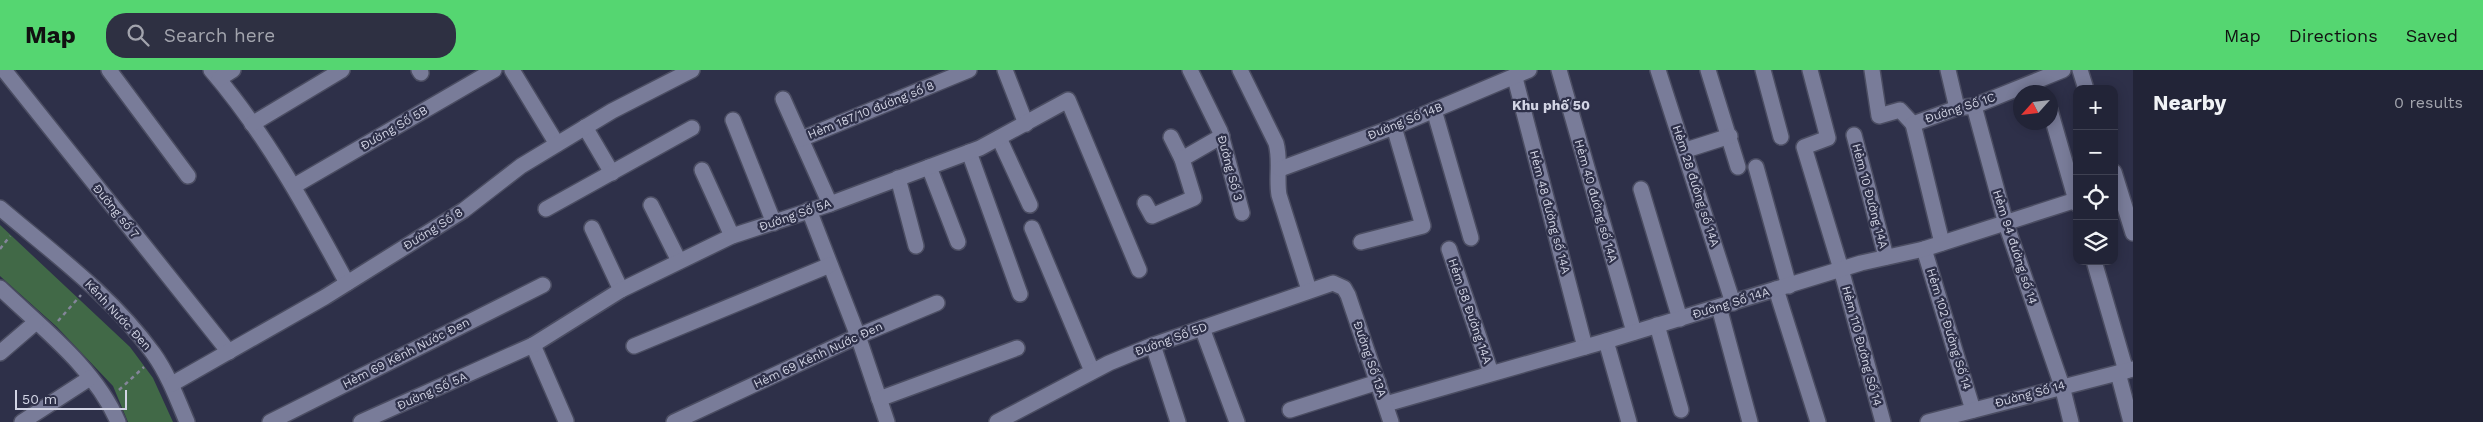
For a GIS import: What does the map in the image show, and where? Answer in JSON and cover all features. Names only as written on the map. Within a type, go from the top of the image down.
[{"type":"street","name":"Đường số 7","points":[[4,70],[228,352]]},
{"type":"street","points":[[108,70],[188,176]]},
{"type":"street","points":[[233,70],[215,74],[294,186],[347,283]]},
{"type":"street","points":[[252,124],[342,70]]},
{"type":"street","name":"Đường Số 5B","points":[[294,186],[494,70]]},
{"type":"street","points":[[512,70],[558,144]]},
{"type":"street","name":"Đường Số 8","points":[[172,384],[347,283],[464,210],[502,179],[612,111],[692,70]]},
{"type":"street","name":"Hẻm 187/10 đường số 8","points":[[801,139],[969,70]]},
{"type":"street","points":[[1005,70],[1026,124]]},
{"type":"street","name":"Đường Số 3","points":[[1190,70],[1222,136],[1242,213]]},
{"type":"street","points":[[1240,70],[1280,155],[1280,168],[1276,181],[1279,195],[1309,290]]},
{"type":"street","name":"Đường Số 14B","points":[[1280,168],[1394,127],[1514,78],[1529,70]]},
{"type":"street","name":"Hẻm 40 đường số 14A","points":[[1559,70],[1634,332]]},
{"type":"street","name":"Hẻm 28 đường số 14A","points":[[1658,70],[1686,150],[1726,305],[1750,422]]},
{"type":"street","points":[[1708,70],[1730,136],[1738,167]]},
{"type":"street","points":[[1763,70],[1781,137]]},
{"type":"street","name":"Hẻm 110 Đường Số 14","points":[[1810,70],[1828,138],[1804,148],[1841,270],[1883,422]]},
{"type":"street","points":[[1872,70],[1879,116],[1900,110],[1913,124],[1942,243]]},
{"type":"street","points":[[1948,70],[1957,108]]},
{"type":"street","name":"Đường Số 1C","points":[[1913,124],[1957,108],[1974,106],[2063,70]]},
{"type":"street","points":[[2080,70],[2085,85]]},
{"type":"street","name":"Hẻm 48 đường số 14A","points":[[1514,78],[1585,347]]},
{"type":"street","points":[[783,100],[830,204]]},
{"type":"street","name":"Đường Số 5A","points":[[361,422],[533,345],[621,290],[732,236],[830,204],[969,152],[1026,124],[1068,100],[1139,270]]},
{"type":"street","name":"Hẻm 94 đường số 14","points":[[1974,106],[2006,224],[2062,386],[2071,422]]},
{"type":"street","points":[[1434,110],[1471,238]]},
{"type":"street","points":[[733,120],[774,223]]},
{"type":"street","points":[[1360,242],[1423,226],[1394,127]]},
{"type":"street","points":[[585,128],[612,172]]},
{"type":"street","points":[[546,209],[692,128]]},
{"type":"street","points":[[2056,130],[2073,191]]},
{"type":"street","name":"Hẻm 10 Đường 14A","points":[[1854,135],[1886,257]]},
{"type":"street","points":[[1182,159],[1222,136]]},
{"type":"street","points":[[1686,150],[1730,136]]},
{"type":"street","points":[[1145,203],[1152,216],[1194,198],[1182,159],[1171,137]]},
{"type":"street","points":[[999,138],[1030,205]]},
{"type":"street","points":[[969,152],[1020,294]]},
{"type":"street","points":[[929,167],[958,242]]},
{"type":"street","points":[[1756,167],[1783,288],[1818,422]]},
{"type":"street","points":[[702,170],[732,236]]},
{"type":"street","points":[[2115,175],[2133,233]]},
{"type":"street","points":[[898,178],[916,246]]},
{"type":"street","points":[[1641,189],[1680,319]]},
{"type":"street","name":"Đường Số 14A","points":[[1386,404],[1606,341],[1886,257],[1924,249],[2073,203]]},
{"type":"street","points":[[651,205],[679,261]]},
{"type":"street","name":"Kênh Nước Đen","points":[[0,208],[91,285],[155,357],[172,384],[187,422]]},
{"type":"street","points":[[809,210],[858,336],[887,422]]},
{"type":"street","points":[[592,228],[621,290]]},
{"type":"street","points":[[1032,228],[1092,372]]},
{"type":"street","name":"Hẻm 58 Đường 14A","points":[[1449,249],[1492,373]]},
{"type":"street","name":"Hẻm 102 Đường Số 14","points":[[1924,249],[1973,410]]},
{"type":"street","points":[[2095,265],[2126,371],[2131,422]]},
{"type":"street","points":[[634,346],[830,266]]},
{"type":"street","name":"Đường Số 5D","points":[[997,422],[1092,372],[1153,345],[1328,284],[1339,284],[1348,295]]},
{"type":"street","name":"Hẻm 69 Kênh Nước Đen","points":[[270,422],[543,285]]},
{"type":"street","points":[[0,288],[90,378],[118,422]]},
{"type":"street","name":"Đường Số 13A","points":[[1348,295],[1391,422]]},
{"type":"street","name":"Hẻm 69 Kênh Nước Đen","points":[[674,422],[858,336],[937,303]]},
{"type":"street","points":[[0,353],[36,322]]},
{"type":"street","points":[[1657,325],[1681,410]]},
{"type":"street","points":[[1202,328],[1237,422]]},
{"type":"street","points":[[1606,341],[1629,422]]},
{"type":"street","points":[[533,345],[566,421]]},
{"type":"street","points":[[1153,345],[1178,422]]},
{"type":"street","points":[[879,399],[1017,348]]},
{"type":"street","name":"Đường Số 14","points":[[1928,422],[2126,371]]},
{"type":"street","points":[[22,422],[90,378]]},
{"type":"street","points":[[1290,410],[1378,382]]},
{"type":"path","points":[[48,334],[91,285]]},
{"type":"path","points":[[106,402],[155,357]]},
{"type":"green space","points":[[0,225],[130,347],[153,378],[173,422],[128,422],[113,386],[57,327],[0,276]]},
{"type":"district","name":"Khu phố 50","points":[[1551,105]]}]
